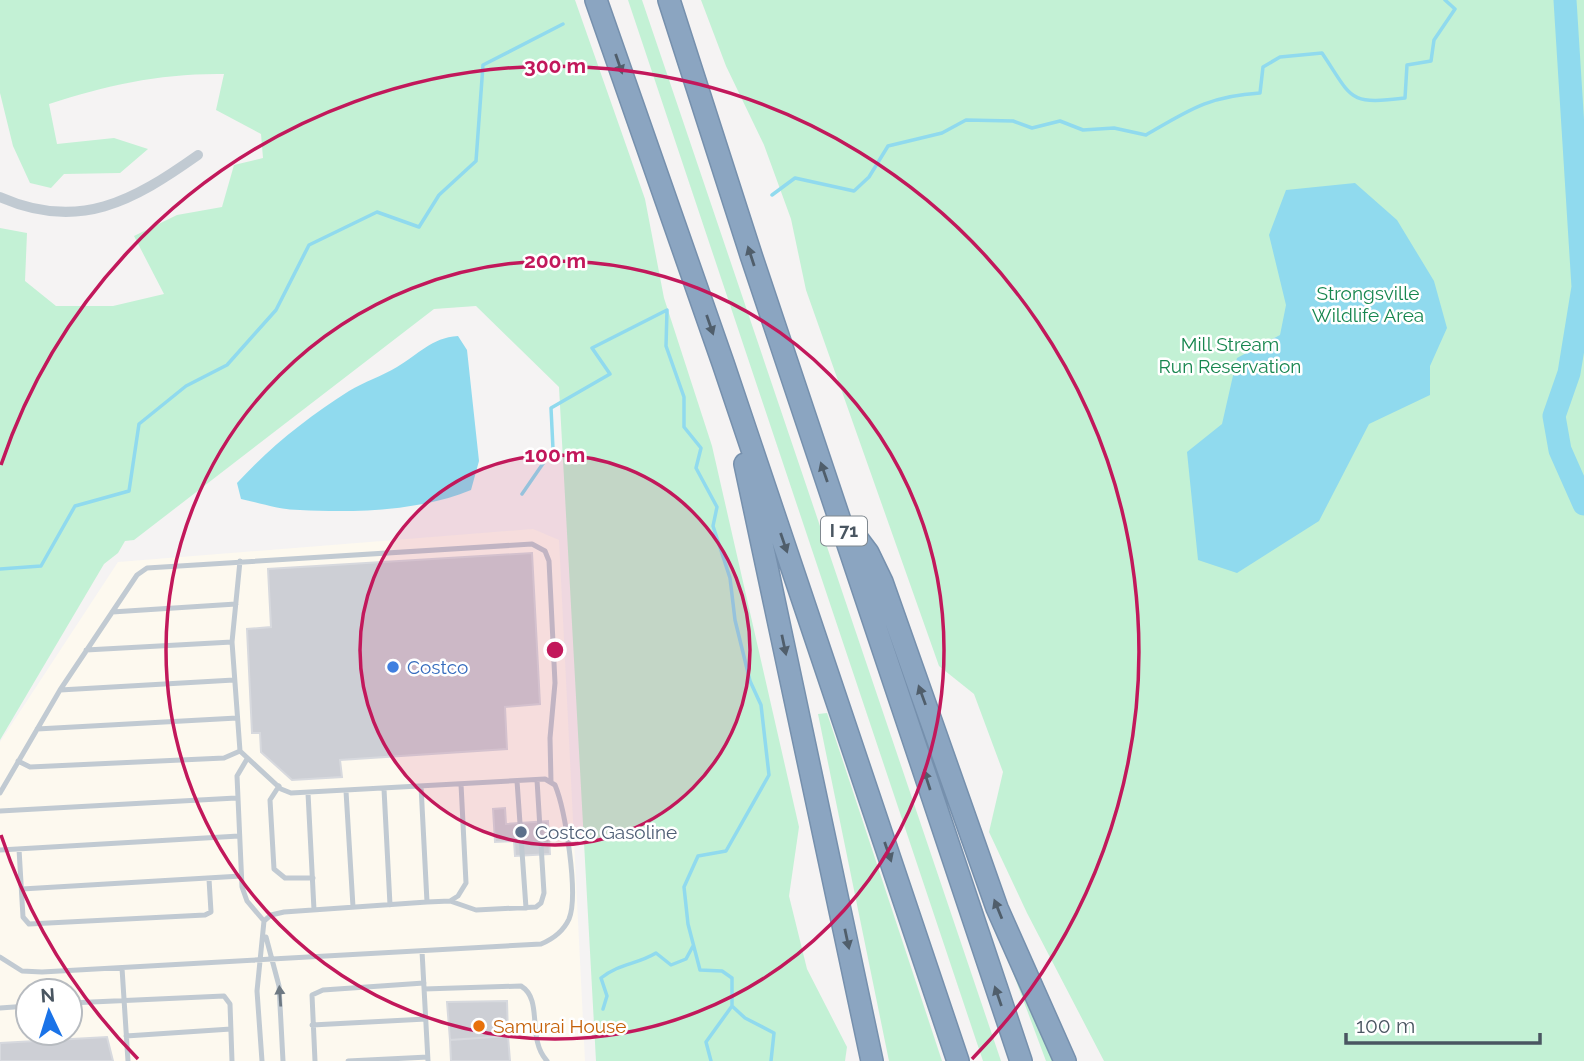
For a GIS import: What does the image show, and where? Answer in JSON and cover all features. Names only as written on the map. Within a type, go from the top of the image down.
[{"type":"highway","points":[[596,0],[723,363],[958,1061]]},
{"type":"highway","name":"I 71","points":[[669,0],[1021,1061]]},
{"type":"highway","points":[[723,363],[872,1061]]},
{"type":"highway","points":[[836,508],[868,553],[882,582],[997,908],[1065,1061]]},
{"type":"street","points":[[0,197],[55,214],[109,206],[156,185],[198,155]]},
{"type":"lane","points":[[0,793],[86,650],[136,575],[147,568],[532,544],[541,548],[548,561],[555,683],[550,738],[551,782]]},
{"type":"lane","points":[[0,957],[13,968],[31,972],[541,944],[554,938],[569,920],[571,893],[565,808],[551,782],[537,780],[291,793],[247,759],[240,751],[232,642],[240,561]]},
{"type":"lane","points":[[112,612],[236,604]]},
{"type":"lane","points":[[86,650],[232,642]]},
{"type":"lane","points":[[60,690],[234,680]]},
{"type":"lane","points":[[37,729],[237,718]]},
{"type":"lane","points":[[18,761],[30,767],[224,758],[240,751]]},
{"type":"lane","points":[[247,759],[236,776],[241,876],[247,901],[264,921],[279,986],[284,1061]]},
{"type":"lane","points":[[264,921],[284,912],[427,902],[450,901],[476,910],[526,908],[541,903],[544,893],[537,780]]},
{"type":"lane","points":[[517,781],[526,908]]},
{"type":"lane","points":[[450,901],[458,896],[466,883],[461,784]]},
{"type":"lane","points":[[279,786],[270,800],[274,869],[285,878],[313,877]]},
{"type":"lane","points":[[421,786],[427,902]]},
{"type":"lane","points":[[383,789],[390,905]]},
{"type":"lane","points":[[346,791],[353,907]]},
{"type":"lane","points":[[308,793],[314,910]]},
{"type":"lane","points":[[0,811],[236,798]]},
{"type":"lane","points":[[0,850],[239,836]]},
{"type":"lane","points":[[19,849],[23,917],[29,924],[205,915],[211,912],[209,878]]},
{"type":"lane","points":[[22,889],[241,876]]},
{"type":"lane","points":[[262,1061],[257,990],[265,932]]},
{"type":"lane","points":[[348,1061],[428,1059],[422,951]]},
{"type":"lane","points":[[122,968],[128,1061]]},
{"type":"lane","points":[[314,1061],[311,1000],[317,991],[424,986],[521,986],[533,998],[536,1042],[547,1061]]},
{"type":"lane","points":[[84,1002],[224,996],[230,1004],[232,1061]]},
{"type":"lane","points":[[312,1026],[426,1019]]},
{"type":"lane","points":[[126,1036],[231,1030]]},
{"type":"shaded area","points":[[533,529],[559,540],[585,1061],[0,1061],[0,742],[118,562]]},
{"type":"green space","points":[[0,0],[575,0],[645,199],[664,298],[712,446],[799,827],[789,896],[807,969],[847,1047],[845,1061],[596,1061],[559,387],[476,306],[434,309],[134,540],[125,541],[118,553],[104,564],[0,740],[0,228],[27,233],[25,281],[56,306],[113,306],[164,294],[134,236],[177,215],[222,207],[234,165],[263,158],[261,134],[216,110],[224,74],[157,78],[92,91],[49,104],[57,144],[114,138],[148,149],[120,173],[64,174],[51,188],[30,183],[13,146],[0,93]]},
{"type":"green space","points":[[628,0],[642,0],[1001,1061],[983,1061]]},
{"type":"green space","name":"Mill Stream Run Reservation","points":[[701,0],[1584,0],[1584,1061],[1104,1061],[1027,913],[989,832],[1003,772],[974,694],[939,666],[806,290],[791,219],[764,145],[726,66]]},
{"type":"green space","points":[[827,713],[942,1061],[889,1061],[818,714]]},
{"type":"green space","points":[[1006,954],[1062,1061],[1046,1061]]},
{"type":"water","points":[[1355,183],[1397,220],[1434,281],[1447,328],[1430,366],[1430,395],[1369,424],[1319,521],[1237,573],[1198,560],[1187,452],[1222,424],[1237,358],[1280,335],[1286,305],[1269,235],[1286,190]]},
{"type":"water","points":[[458,336],[467,350],[479,461],[471,490],[430,502],[365,511],[293,510],[241,499],[237,483],[304,422],[349,391],[397,367],[433,343]]},
{"type":"building","name":"Costco","points":[[532,553],[540,704],[505,707],[507,749],[340,760],[342,777],[292,780],[261,752],[260,733],[252,733],[247,629],[271,627],[268,569]]},
{"type":"building","name":"Costco Gasoline","points":[[505,808],[506,824],[548,821],[550,854],[515,856],[514,841],[495,842],[493,809]]},
{"type":"building","name":"Samurai House","points":[[507,1001],[508,1036],[450,1040],[447,1002]]},
{"type":"building","points":[[508,1036],[510,1061],[451,1061],[450,1040]]},
{"type":"building","points":[[107,1037],[113,1061],[0,1061],[0,1043],[14,1042],[14,1047],[84,1047],[84,1038]]},
{"type":"waterway","points":[[772,195],[795,178],[854,191],[869,177],[888,146],[942,133],[966,120],[1013,121],[1032,128],[1060,121],[1083,130],[1114,128],[1146,135],[1213,101],[1260,93],[1263,67],[1280,57],[1322,53],[1353,95],[1372,100],[1405,98],[1407,65],[1431,61],[1434,40],[1455,9],[1445,0]]},
{"type":"waterway","points":[[1565,0],[1583,287],[1569,373],[1554,416],[1560,450],[1584,504]]},
{"type":"waterway","points":[[0,569],[41,566],[75,506],[129,491],[139,424],[186,386],[227,365],[276,310],[309,245],[377,212],[419,227],[439,195],[476,161],[483,65],[563,24]]},
{"type":"waterway","points":[[522,494],[553,449],[551,408],[610,374],[592,348],[667,310],[666,346],[684,397],[684,427],[701,448],[696,468],[717,507],[713,526],[730,578],[735,620],[750,681],[761,705],[769,775],[726,851],[698,856],[684,887],[688,924],[700,970],[722,971],[732,978],[732,1006],[745,1018],[774,1033],[771,1061]]},
{"type":"waterway","points":[[603,1009],[607,996],[601,978],[615,969],[656,953],[671,965],[686,959],[693,946]]},
{"type":"waterway","points":[[711,1061],[706,1042],[732,1006]]},
{"type":"place","name":"Costco","points":[[393,667]]},
{"type":"place","name":"Costco Gasoline","points":[[521,832]]},
{"type":"place","name":"Samurai House","points":[[479,1026]]},
{"type":"park label","name":"Strongsville Wildlife Area","points":[[1368,304]]}]
